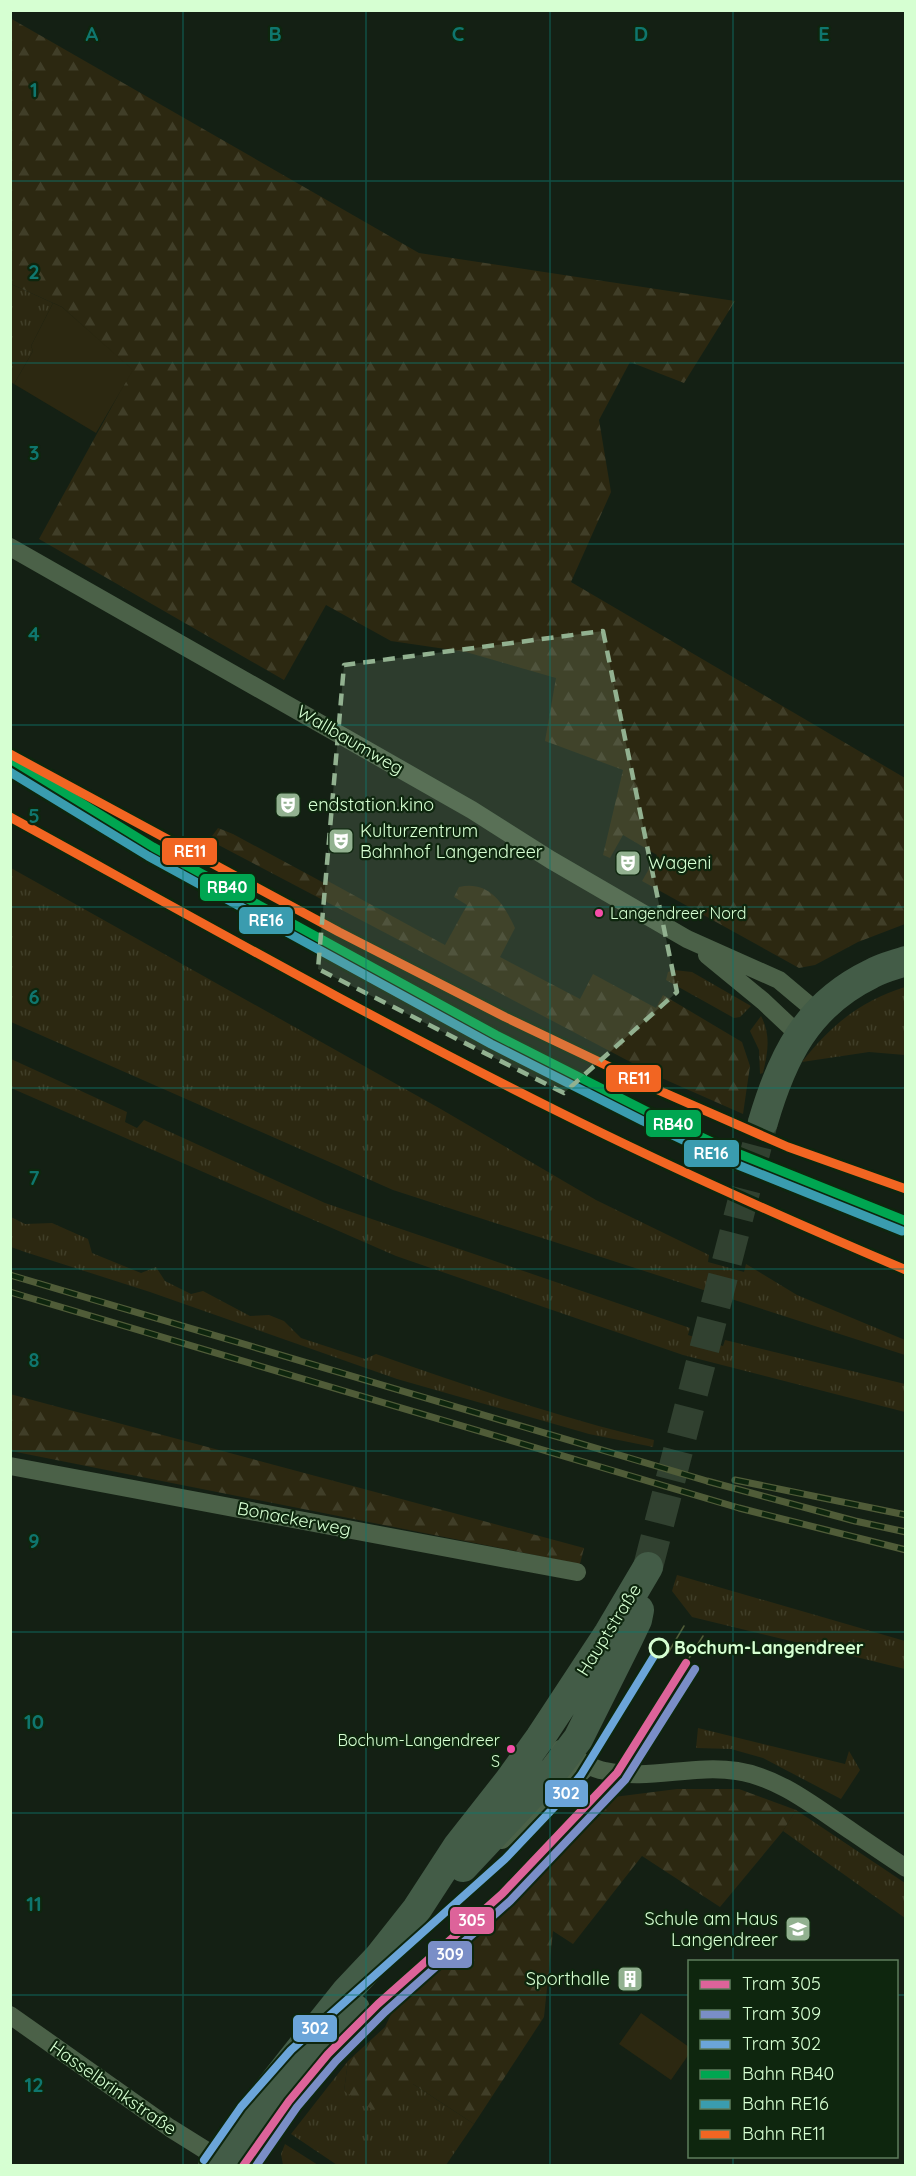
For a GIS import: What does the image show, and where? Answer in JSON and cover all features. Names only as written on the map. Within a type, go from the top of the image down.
[{"type":"main road","points":[[763,1122],[785,1060],[799,1035],[817,1012],[842,991],[872,973],[906,961]]},
{"type":"main road","name":"Hauptstraße","points":[[226,2164],[249,2114],[346,1992],[379,1957],[417,1909],[458,1846],[540,1738],[609,1633],[648,1567],[637,1620],[587,1724],[578,1760],[417,1909]]},
{"type":"street","name":"Wallbaumweg","points":[[10,547],[472,810],[551,860],[687,939],[779,980],[817,1012]]},
{"type":"street","name":"Wallbaumweg","points":[[687,939],[764,1001],[799,1035]]},
{"type":"street","name":"Bonackerweg","points":[[10,1466],[577,1572]]},
{"type":"street","points":[[540,1738],[578,1760],[605,1771],[651,1774],[714,1769],[738,1771],[776,1782],[802,1797],[906,1868]]},
{"type":"street","name":"Hasselbrinkstraße","points":[[10,2015],[170,2128],[226,2164]]},
{"type":"highlighted area","points":[[603,631],[677,992],[564,1093],[318,969],[344,665]]},
{"type":"green space","points":[[10,18],[419,253],[735,301],[684,383],[630,362],[599,420],[611,492],[571,582],[905,778],[905,924],[858,942],[815,965],[799,968],[642,881],[657,855],[623,835],[610,858],[603,855],[623,770],[545,741],[556,678],[466,652],[391,641],[326,605],[284,680],[39,539],[132,370],[62,307],[11,284]]},
{"type":"green space","points":[[11,284],[53,303],[31,346],[33,351],[14,384],[11,382]]},
{"type":"green space","points":[[53,303],[62,307],[133,370],[96,433],[14,384],[33,351],[31,346]]},
{"type":"green space","points":[[218,828],[324,883],[326,880],[445,945],[467,905],[454,897],[459,887],[479,887],[487,891],[506,910],[515,928],[500,957],[580,999],[593,974],[656,1008],[663,995],[742,1042],[750,1066],[743,1114],[657,1076],[209,840]]},
{"type":"green space","points":[[11,868],[439,1108],[596,1200],[709,1255],[708,1262],[744,1272],[746,1264],[797,1295],[905,1340],[905,1355],[393,1190],[11,1022]]},
{"type":"green space","points":[[674,970],[692,972],[751,1006],[740,1017],[734,1018],[666,980],[668,972]]},
{"type":"green space","points":[[905,987],[905,1055],[869,1052],[802,1062],[824,1036],[860,1007]]},
{"type":"green space","points":[[761,1016],[768,1044],[763,1073],[760,1074],[759,1050],[750,1031]]},
{"type":"green space","points":[[11,1059],[127,1112],[125,1122],[137,1128],[144,1120],[325,1203],[690,1328],[688,1335],[723,1346],[725,1340],[905,1384],[905,1412],[683,1355],[396,1256],[11,1088]]},
{"type":"green space","points":[[11,1217],[25,1224],[52,1223],[88,1239],[92,1253],[141,1273],[156,1267],[165,1281],[191,1294],[203,1291],[250,1316],[269,1315],[284,1321],[301,1338],[365,1359],[376,1354],[549,1412],[654,1440],[653,1447],[589,1434],[397,1379],[150,1292],[11,1247]]},
{"type":"green space","points":[[10,1394],[584,1548],[580,1564],[11,1451]]},
{"type":"green space","points":[[677,1575],[905,1641],[905,1669],[692,1617],[672,1591]]},
{"type":"green space","points":[[698,1728],[845,1764],[849,1751],[860,1770],[841,1799],[763,1758],[731,1749],[696,1748]]},
{"type":"green space","points":[[677,1789],[739,1789],[796,1810],[783,1831],[720,1907],[642,1856],[573,1944],[553,1931],[544,2017],[474,2124],[413,2084],[400,2103],[373,2110],[344,2091],[348,2061],[385,2027],[392,2012],[505,1912],[614,1797]]},
{"type":"green space","points":[[796,1810],[905,1883],[905,1918],[783,1831]]},
{"type":"green space","points":[[641,2013],[688,2046],[688,2055],[671,2080],[619,2044]]},
{"type":"green space","points":[[348,2061],[344,2091],[413,2084],[474,2124],[446,2165],[337,2165],[291,2134]]},
{"type":"green space","points":[[285,2144],[318,2165],[283,2165],[281,2154]]},
{"type":"tunnel","points":[[648,1567],[763,1122]]},
{"type":"tram line","points":[[668,1653],[684,1626]]},
{"type":"tram line","points":[[686,1663],[703,1636]]},
{"type":"tram line","name":"302","points":[[204,2160],[241,2107],[291,2050],[505,1859],[561,1800],[581,1775],[659,1648]]},
{"type":"tram line","name":"305","points":[[243,2166],[289,2101],[328,2054],[378,2004],[502,1894],[617,1773],[686,1663]]},
{"type":"tram line","name":"309","points":[[256,2166],[297,2107],[336,2061],[385,2012],[510,1901],[625,1780],[695,1669]]},
{"type":"railway","points":[[10,1275],[707,1481],[855,1521],[906,1532]]},
{"type":"railway","points":[[10,1292],[739,1508],[906,1550]]},
{"type":"railway","points":[[735,1480],[906,1515]]},
{"type":"rail line","name":"RE11","points":[[10,754],[339,932],[505,1017],[658,1090],[788,1147],[906,1189]]},
{"type":"rail line","name":"RB40","points":[[10,759],[153,847],[496,1035],[727,1149],[906,1221]]},
{"type":"rail line","name":"RE16","points":[[10,772],[148,856],[491,1044],[723,1159],[902,1231]]},
{"type":"rail line","name":"RE11","points":[[10,817],[282,967],[488,1076],[686,1173],[906,1270]]},
{"type":"place","name":"endstation.kino","points":[[288,805]]},
{"type":"place","name":"Kulturzentrum Bahnhof Langendreer","points":[[341,841]]},
{"type":"place","name":"Wageni","points":[[628,863]]},
{"type":"place","name":"Langendreer Nord","points":[[599,913]]},
{"type":"place","name":"Bochum-Langendreer","points":[[659,1648]]},
{"type":"place","name":"Bochum-Langendreer S","points":[[511,1749]]},
{"type":"place","name":"Schule am Haus Langendreer","points":[[798,1929]]},
{"type":"place","name":"Sporthalle","points":[[630,1979]]}]
